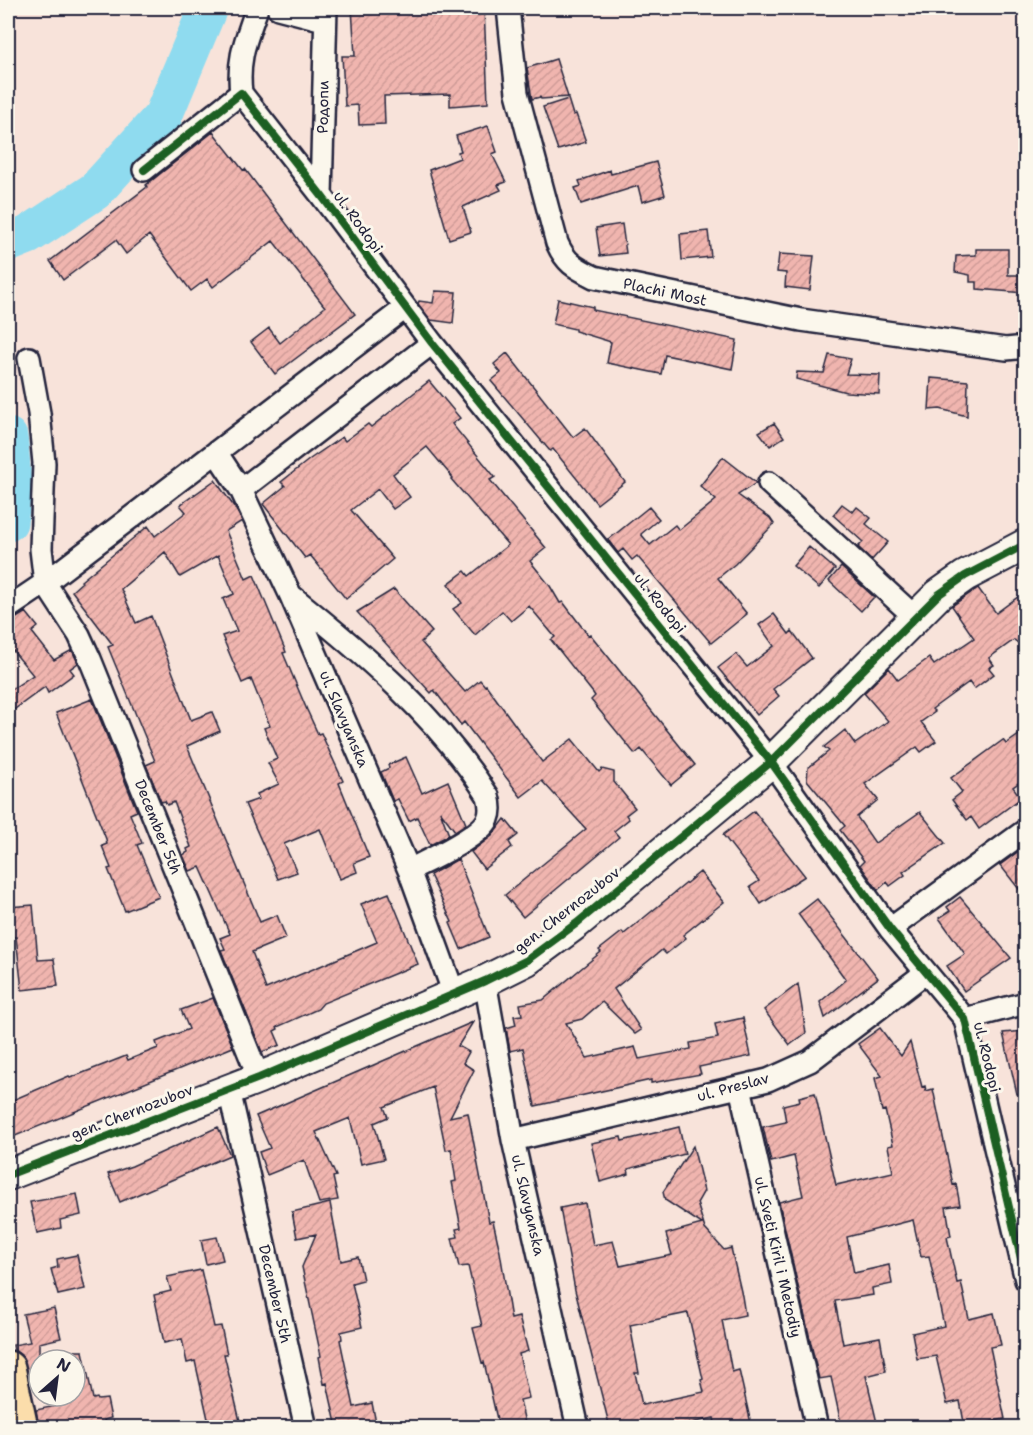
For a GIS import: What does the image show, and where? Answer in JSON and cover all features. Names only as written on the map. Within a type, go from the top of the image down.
[{"type":"main road","points":[[8,1368],[21,1428]]},
{"type":"street","points":[[144,170],[241,93],[238,72],[257,8]]},
{"type":"street","name":"Родопи","points":[[278,8],[325,14],[321,195]]},
{"type":"street","name":"Plachi Most","points":[[508,8],[517,93],[557,243],[564,259],[576,268],[594,277],[801,320],[1006,349],[1026,347]]},
{"type":"street","name":"ul. Rodopi","points":[[241,93],[432,343],[771,762],[890,929],[965,1019],[1026,1280]]},
{"type":"street","points":[[8,608],[45,583],[405,308]]},
{"type":"street","points":[[242,490],[432,343]]},
{"type":"street","points":[[28,358],[39,413],[44,462],[41,549],[45,583]]},
{"type":"street","name":"ul. Slavyanska","points":[[216,452],[242,490],[291,596],[409,870],[454,994]]},
{"type":"street","points":[[769,483],[916,618]]},
{"type":"street","name":"gen. Chernozubov","points":[[8,1175],[259,1078],[485,981],[527,960],[577,923],[771,762],[938,595],[965,576],[1026,544]]},
{"type":"street","name":"December 5th","points":[[45,583],[79,635],[90,659],[259,1078]]},
{"type":"street","points":[[291,596],[353,646],[415,705],[453,749],[488,796],[489,814],[482,827],[449,849],[409,870]]},
{"type":"street","points":[[890,929],[1026,830]]},
{"type":"street","name":"ul. Preslav","points":[[513,1140],[768,1080],[810,1061],[925,973]]},
{"type":"street","name":"ul. Slavyanska","points":[[485,981],[513,1140],[578,1428]]},
{"type":"street","points":[[965,1019],[1026,1003]]},
{"type":"street","name":"ul. Sveti Kiril i Metodiy","points":[[740,1087],[817,1428]]},
{"type":"street","name":"December 5th","points":[[228,1090],[306,1428]]},
{"type":"building","points":[[352,8],[484,8],[488,103],[450,106],[450,94],[384,96],[385,124],[359,125],[358,105],[345,106],[342,56],[355,56]]},
{"type":"building","points":[[556,59],[568,97],[532,99],[527,68]]},
{"type":"building","points":[[568,99],[586,142],[558,150],[543,107]]},
{"type":"building","points":[[488,126],[497,152],[492,154],[506,182],[498,185],[501,190],[463,207],[471,232],[449,239],[429,170],[460,158],[458,152],[461,151],[456,136]]},
{"type":"building","points":[[213,132],[243,170],[245,169],[355,314],[275,374],[251,342],[269,328],[280,343],[325,307],[273,241],[213,287],[207,279],[191,291],[149,235],[126,254],[116,240],[63,280],[50,261],[147,187],[146,185]]},
{"type":"building","points":[[656,162],[665,195],[642,202],[638,186],[581,204],[575,188],[581,186],[579,181],[610,170],[611,174]]},
{"type":"building","points":[[622,224],[626,253],[600,256],[596,228]]},
{"type":"building","points":[[708,231],[711,257],[682,260],[680,234]]},
{"type":"building","points":[[976,249],[1008,249],[1008,275],[1026,275],[1026,293],[977,289],[977,282],[970,282],[970,275],[955,272],[956,256],[976,255]]},
{"type":"building","points":[[779,254],[814,256],[810,290],[785,287],[786,273],[777,272]]},
{"type":"building","points":[[435,291],[456,292],[453,323],[431,320],[418,304],[419,301],[433,303]]},
{"type":"building","points":[[558,299],[593,307],[593,310],[737,340],[732,369],[665,355],[661,374],[607,363],[611,342],[553,324]]},
{"type":"building","points":[[507,353],[573,437],[585,428],[625,482],[597,504],[553,449],[550,451],[491,381],[501,373],[494,364]]},
{"type":"building","points":[[829,355],[851,359],[846,374],[880,375],[879,394],[846,392],[796,379],[797,372],[824,373]]},
{"type":"building","points":[[931,378],[968,381],[967,416],[940,409],[929,410]]},
{"type":"building","points":[[429,381],[460,418],[452,424],[495,477],[490,480],[546,548],[530,561],[560,603],[563,602],[588,635],[590,634],[695,765],[671,785],[641,749],[635,754],[591,700],[595,696],[551,640],[555,637],[529,606],[511,621],[502,611],[475,635],[453,609],[462,603],[448,584],[465,571],[469,576],[508,545],[451,479],[453,478],[427,447],[393,474],[410,497],[393,509],[378,489],[351,510],[393,559],[346,599],[310,555],[305,558],[263,504],[285,486],[281,482],[310,459],[342,437],[345,441],[368,424],[371,427]]},
{"type":"building","points":[[774,423],[784,437],[770,446],[759,432]]},
{"type":"building","points":[[723,457],[756,483],[738,495],[770,518],[774,524],[718,578],[747,614],[711,643],[637,556],[632,560],[623,549],[618,553],[608,540],[649,507],[659,519],[641,534],[650,545],[675,525],[679,530],[716,500],[700,486]]},
{"type":"building","points":[[215,480],[242,521],[226,531],[246,579],[254,575],[307,710],[318,734],[321,733],[343,781],[339,783],[369,857],[354,863],[357,872],[340,879],[320,829],[284,844],[297,872],[278,879],[245,804],[259,799],[257,794],[279,784],[268,763],[277,759],[264,728],[270,726],[251,679],[242,683],[222,636],[237,631],[223,599],[234,594],[218,555],[180,577],[165,552],[121,589],[136,623],[151,616],[191,720],[212,712],[220,731],[187,746],[260,922],[277,915],[286,938],[252,952],[266,989],[377,942],[361,904],[389,893],[418,964],[323,1003],[318,1009],[277,1027],[278,1029],[274,1031],[280,1045],[262,1052],[221,950],[225,949],[220,938],[230,934],[200,867],[190,871],[183,855],[191,847],[174,802],[167,805],[165,801],[161,802],[146,765],[155,761],[108,647],[113,645],[72,591],[148,526],[155,536],[186,512],[180,505]]},
{"type":"building","points":[[842,504],[853,512],[857,507],[871,518],[866,524],[888,542],[872,560],[858,547],[863,542],[833,515]]},
{"type":"building","points":[[809,547],[835,569],[819,588],[793,566]]},
{"type":"building","points":[[841,567],[874,597],[861,611],[829,581]]},
{"type":"building","points":[[978,588],[996,613],[1026,591],[1026,649],[1014,640],[989,658],[994,665],[989,668],[994,674],[974,689],[969,682],[932,709],[935,712],[921,722],[936,741],[921,752],[917,747],[865,784],[878,800],[857,817],[875,843],[920,812],[945,843],[903,872],[905,875],[890,886],[887,882],[878,890],[860,865],[864,861],[840,830],[845,826],[807,780],[808,768],[829,751],[824,747],[845,730],[855,744],[888,721],[864,693],[889,668],[898,680],[929,658],[934,665],[974,638],[952,606]]},
{"type":"building","points":[[394,589],[432,632],[421,642],[465,692],[480,680],[486,685],[542,762],[572,739],[599,772],[602,769],[614,772],[614,782],[635,808],[626,815],[629,819],[614,831],[619,837],[523,917],[505,895],[586,829],[542,781],[521,797],[464,722],[461,725],[434,690],[431,693],[357,612]]},
{"type":"building","points":[[26,612],[38,627],[32,632],[54,660],[72,650],[78,663],[70,669],[74,674],[48,693],[45,687],[8,714],[8,689],[33,675],[9,646],[15,641],[9,633],[14,628],[10,622]]},
{"type":"building","points":[[774,614],[789,634],[792,631],[812,658],[773,689],[779,696],[757,715],[718,668],[736,654],[747,667],[774,646],[759,625]]},
{"type":"building","points":[[92,699],[137,811],[130,814],[142,843],[137,845],[159,897],[125,911],[108,869],[111,868],[102,846],[107,844],[106,839],[56,713]]},
{"type":"building","points":[[1026,730],[1026,778],[1013,787],[1021,798],[979,829],[971,817],[967,820],[952,800],[962,792],[951,778],[1003,740],[1006,744]]},
{"type":"building","points":[[406,757],[422,793],[448,781],[466,824],[455,831],[440,811],[449,835],[430,845],[417,817],[409,821],[398,799],[393,801],[381,772],[389,768],[388,765]]},
{"type":"building","points":[[754,811],[805,876],[761,904],[750,887],[759,881],[723,835]]},
{"type":"building","points":[[505,819],[518,835],[509,842],[512,847],[484,869],[471,852],[492,836]]},
{"type":"building","points":[[1023,848],[1026,850],[1026,898],[1000,865]]},
{"type":"building","points":[[458,859],[489,937],[461,949],[450,923],[452,922],[430,875]]},
{"type":"building","points":[[700,872],[724,902],[683,935],[686,938],[666,954],[662,950],[614,989],[641,1030],[635,1034],[602,1002],[582,1019],[566,1023],[587,1058],[635,1047],[639,1059],[691,1049],[690,1043],[718,1038],[715,1024],[743,1018],[751,1056],[699,1067],[701,1074],[651,1083],[651,1080],[535,1106],[523,1048],[510,1051],[506,1028],[516,1025],[514,1016],[522,1015],[520,1004],[543,1000],[601,952],[599,950],[622,932],[624,934]]},
{"type":"building","points":[[960,897],[1011,958],[964,991],[947,966],[965,954],[939,918],[950,911],[947,907]]},
{"type":"building","points":[[817,899],[878,978],[825,1018],[820,1002],[846,980],[798,914]]},
{"type":"building","points":[[33,905],[38,960],[54,959],[58,986],[22,990],[16,937],[8,937],[8,907]]},
{"type":"building","points":[[798,984],[806,1033],[790,1045],[764,1010]]},
{"type":"building","points":[[213,998],[233,1047],[8,1139],[8,1102],[69,1076],[70,1078],[126,1056],[128,1060],[158,1048],[156,1042],[189,1029],[181,1010]]},
{"type":"building","points":[[473,1022],[458,1046],[469,1052],[463,1063],[474,1070],[450,1117],[468,1113],[489,1222],[493,1221],[500,1252],[511,1319],[519,1317],[528,1351],[519,1354],[529,1398],[520,1400],[526,1428],[499,1428],[484,1362],[482,1363],[473,1328],[482,1326],[468,1266],[459,1267],[452,1238],[458,1237],[456,1229],[461,1228],[452,1182],[456,1181],[451,1149],[446,1150],[433,1087],[384,1107],[388,1117],[374,1123],[384,1159],[361,1164],[350,1118],[316,1132],[336,1176],[333,1177],[338,1200],[319,1203],[304,1160],[267,1175],[259,1152],[270,1148],[256,1116]]},
{"type":"building","points":[[880,1028],[901,1056],[910,1042],[922,1087],[925,1086],[926,1091],[933,1089],[953,1185],[956,1184],[960,1205],[946,1207],[951,1236],[947,1237],[957,1283],[961,1282],[969,1319],[994,1313],[1001,1345],[990,1347],[1005,1419],[989,1422],[990,1428],[965,1428],[960,1401],[947,1404],[936,1356],[917,1359],[912,1333],[944,1326],[929,1256],[921,1257],[913,1220],[847,1237],[854,1273],[889,1265],[892,1284],[872,1288],[873,1295],[835,1301],[843,1344],[880,1337],[886,1371],[866,1376],[877,1423],[857,1428],[842,1428],[831,1377],[819,1379],[779,1202],[803,1196],[794,1156],[771,1162],[763,1127],[786,1122],[783,1105],[800,1101],[799,1097],[815,1093],[836,1185],[893,1172],[888,1146],[893,1145],[885,1110],[882,1111],[875,1078],[882,1076],[858,1044]]},
{"type":"building","points":[[1026,1031],[1026,1093],[1017,1094],[1003,1033]]},
{"type":"building","points":[[218,1127],[230,1155],[120,1202],[108,1174],[132,1166]]},
{"type":"building","points":[[679,1127],[685,1154],[628,1169],[629,1174],[600,1182],[591,1143],[621,1137],[622,1141]]},
{"type":"building","points":[[693,1146],[704,1191],[697,1203],[705,1229],[724,1250],[731,1248],[742,1296],[745,1315],[722,1320],[732,1372],[739,1370],[752,1428],[716,1428],[714,1418],[669,1428],[610,1428],[575,1290],[560,1208],[585,1203],[593,1245],[613,1241],[620,1266],[672,1255],[666,1234],[702,1224],[665,1200],[663,1192]],"holes":[[[688,1313],[703,1379],[701,1380],[704,1392],[642,1405],[635,1373],[639,1373],[630,1325]]]},
{"type":"building","points":[[77,1194],[81,1215],[60,1220],[61,1228],[37,1233],[30,1202]]},
{"type":"building","points":[[330,1203],[341,1261],[358,1257],[363,1280],[352,1283],[362,1327],[341,1332],[342,1339],[340,1340],[354,1407],[372,1403],[377,1428],[337,1428],[327,1383],[324,1384],[319,1357],[321,1356],[302,1267],[316,1234],[297,1238],[292,1212]]},
{"type":"building","points":[[217,1237],[223,1260],[206,1264],[201,1240]]},
{"type":"building","points":[[77,1255],[85,1289],[58,1295],[51,1269],[58,1267],[57,1259]]},
{"type":"building","points":[[201,1270],[214,1327],[221,1326],[227,1354],[224,1354],[240,1421],[236,1422],[238,1428],[210,1428],[195,1361],[187,1363],[182,1339],[164,1343],[154,1295],[171,1291],[167,1277]]},
{"type":"building","points":[[54,1308],[61,1338],[39,1343],[39,1348],[27,1348],[27,1370],[22,1356],[14,1350],[13,1345],[30,1342],[23,1314]]},
{"type":"building","points":[[87,1370],[93,1399],[107,1399],[111,1418],[104,1420],[105,1425],[92,1428],[39,1428],[36,1410],[87,1408]]},
{"type":"waterway","points":[[8,243],[28,235],[95,191],[163,116],[208,8]]},
{"type":"waterway","points":[[8,437],[11,480],[8,522]]},
{"type":"cycle path","points":[[144,170],[241,93],[432,343],[771,762],[890,929],[965,1019],[1026,1280]]},
{"type":"cycle path","points":[[8,1175],[259,1078],[485,981],[527,960],[577,923],[771,762],[938,595],[965,576],[1026,544]]}]
